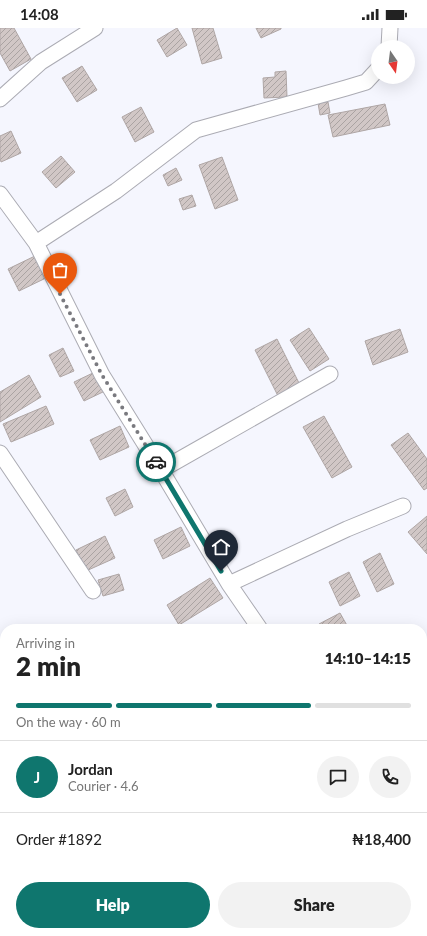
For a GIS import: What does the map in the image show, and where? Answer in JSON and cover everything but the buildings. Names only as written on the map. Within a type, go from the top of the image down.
[{"type":"street","points":[[0,99],[41,62],[95,28]]},
{"type":"street","points":[[389,40],[390,28]]},
{"type":"street","points":[[36,243],[116,191],[196,130],[366,82],[371,77]]},
{"type":"street","points":[[0,194],[36,243],[60,294],[102,375],[161,470],[228,584],[256,624]]},
{"type":"street","points":[[161,470],[330,374]]},
{"type":"street","points":[[0,453],[93,591]]},
{"type":"street","points":[[228,584],[347,529],[403,506]]},
{"type":"way so far","points":[[60,294],[102,375],[156,462]]},
{"type":"route","points":[[156,462],[221,571]]}]
